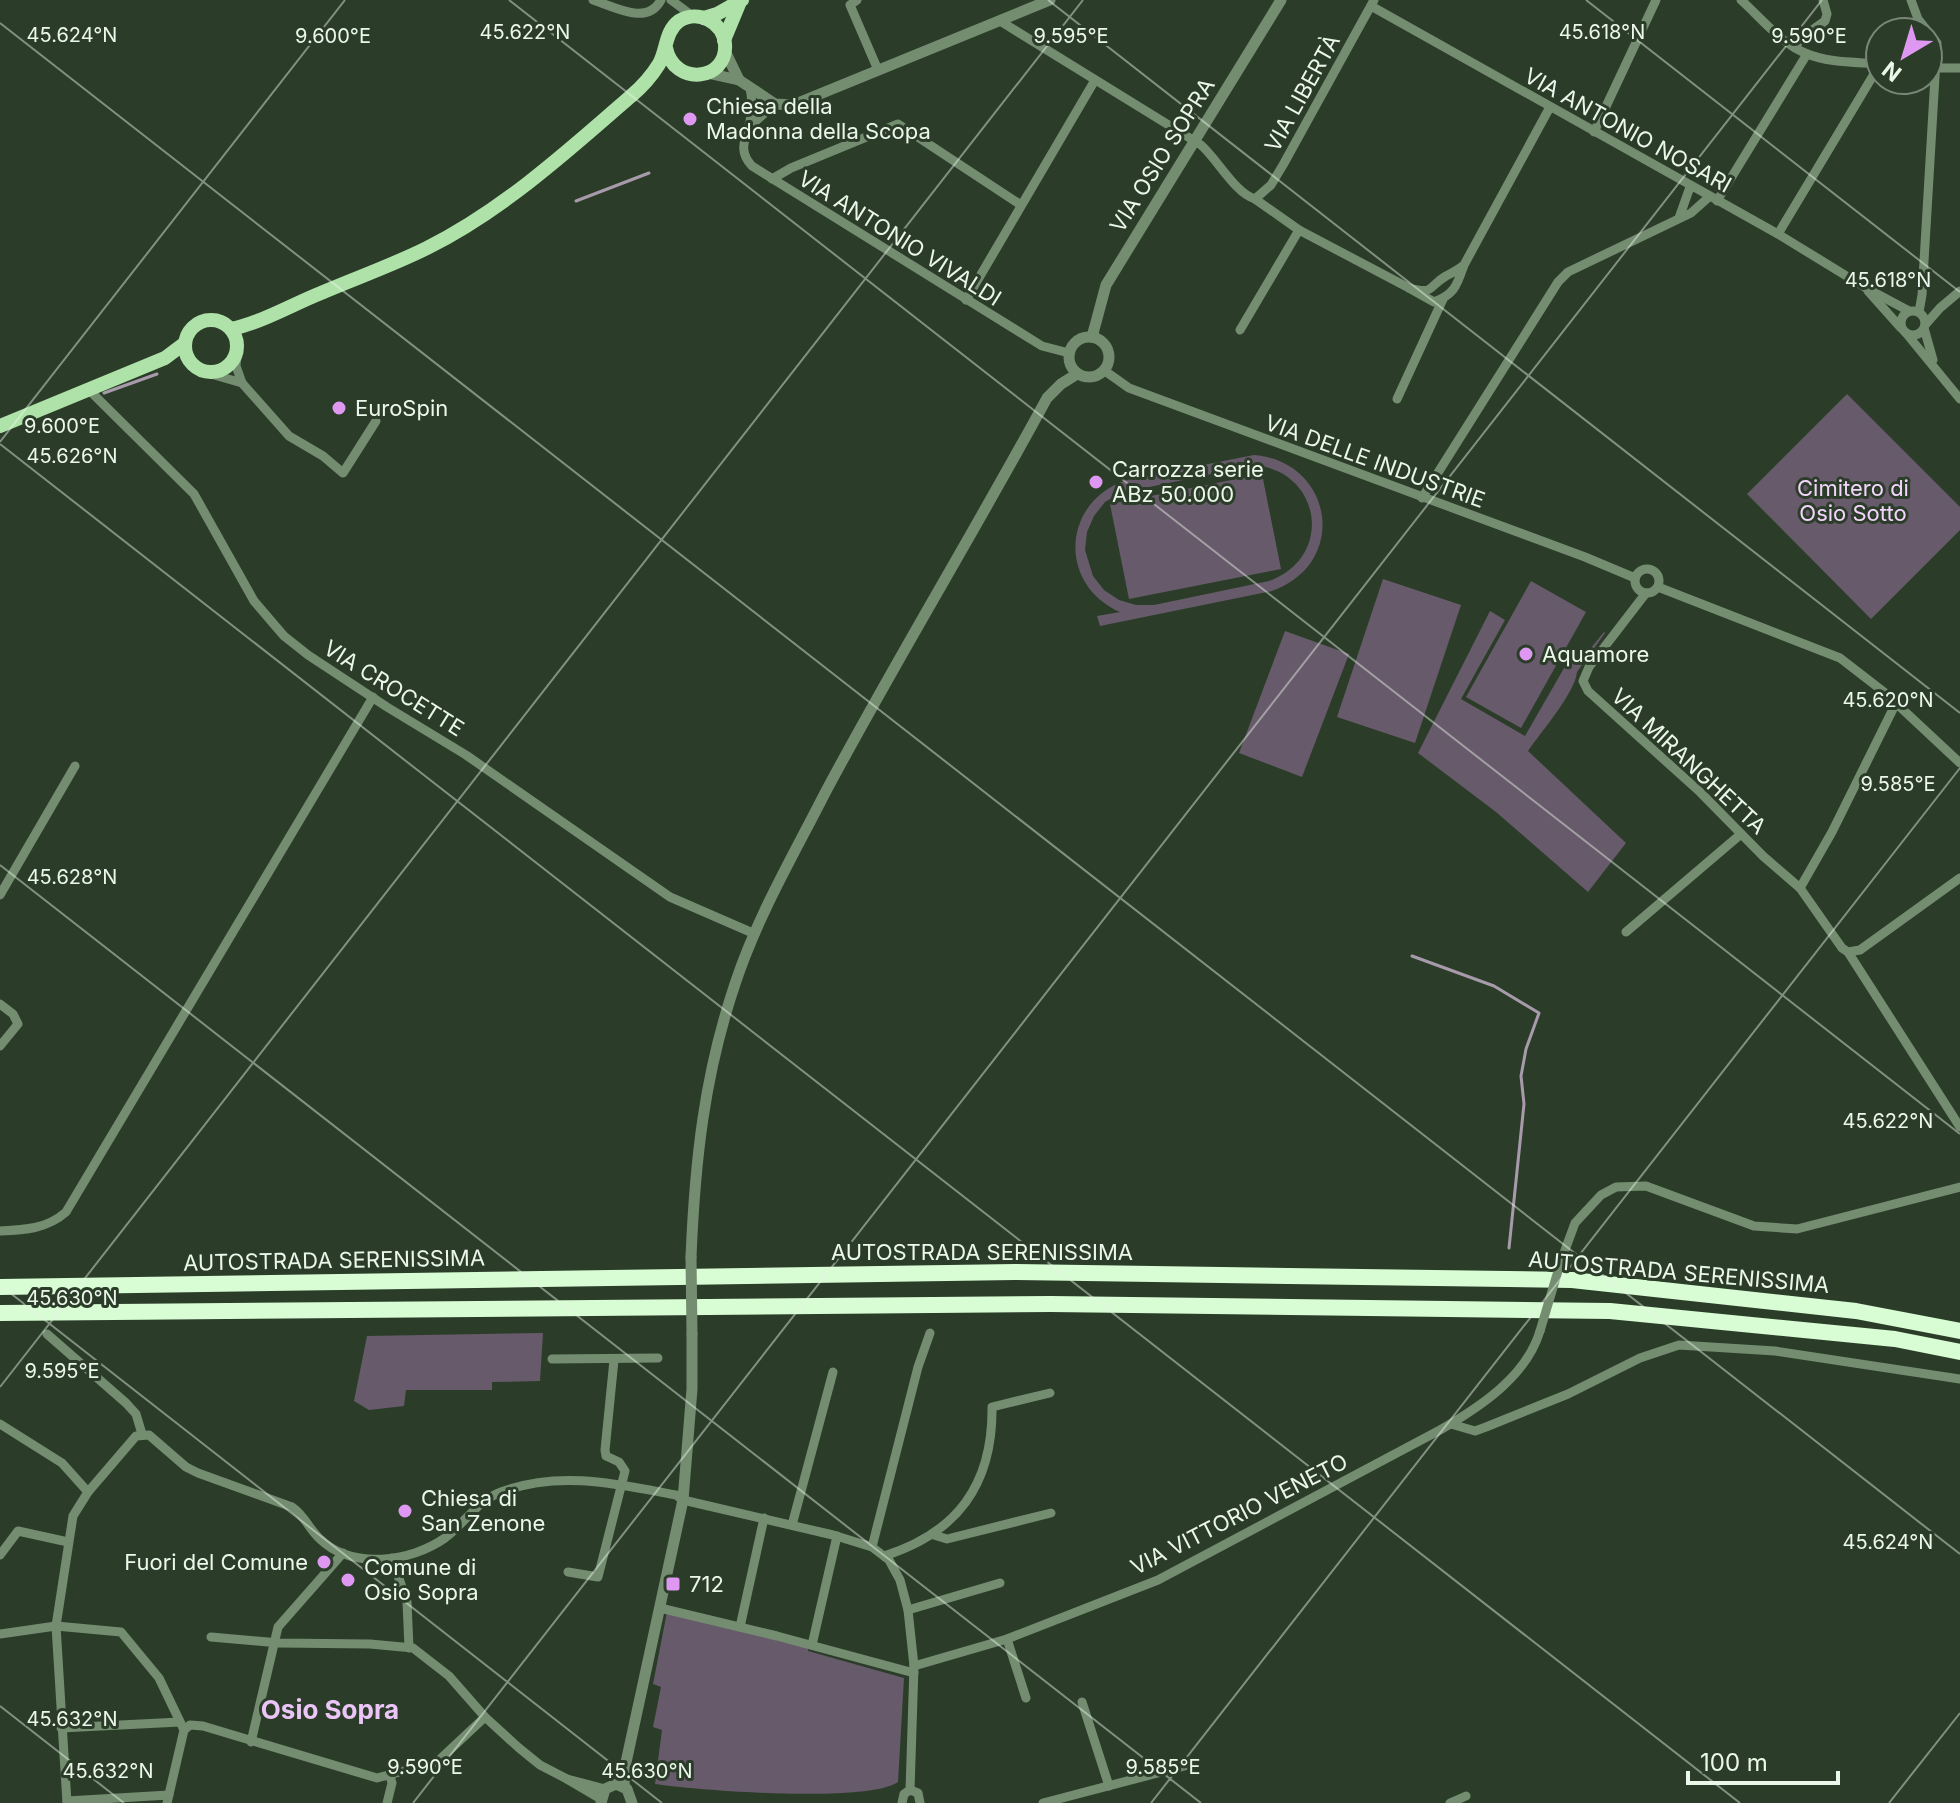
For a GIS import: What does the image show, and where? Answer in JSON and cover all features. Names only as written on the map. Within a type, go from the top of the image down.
[{"type":"highway","name":"AUTOSTRADA SERENISSIMA","points":[[0,1287],[1015,1272],[1572,1280],[1856,1311],[1960,1331]]},
{"type":"highway","name":"AUTOSTRADA SERENISSIMA","points":[[0,1313],[1051,1304],[1610,1311],[1895,1339],[1960,1352]]},
{"type":"main road","points":[[0,426],[165,358],[185,343],[193,327],[204,322],[215,321],[231,329],[254,324],[446,238],[505,199],[648,81],[666,48],[667,37],[673,27],[682,20],[740,2]]},
{"type":"main road","points":[[666,48],[671,63],[683,72],[695,75],[707,73],[717,65],[740,2]]},
{"type":"main road","points":[[699,17],[717,26],[724,45]]},
{"type":"main road","points":[[648,81],[683,72]]},
{"type":"main road","points":[[185,343],[190,362],[204,372],[224,369],[254,324]]},
{"type":"main road","points":[[231,329],[237,349]]},
{"type":"main road","points":[[165,358],[190,362]]},
{"type":"street","points":[[593,0],[639,14],[655,9],[661,0]]},
{"type":"street","points":[[671,0],[699,17]]},
{"type":"street","points":[[857,0],[850,5],[878,70]]},
{"type":"street","points":[[707,73],[739,80],[775,104],[793,105],[1050,0]]},
{"type":"street","name":"VIA OSIO SOPRA","points":[[1092,337],[1106,285],[1281,0]]},
{"type":"street","points":[[1594,132],[1656,0]]},
{"type":"street","points":[[1741,0],[1795,48],[1833,61],[1864,63]]},
{"type":"street","points":[[1795,48],[1801,38],[1827,18],[1823,0]]},
{"type":"street","name":"VIA ANTONIO NOSARI","points":[[1372,3],[1690,187],[1778,234],[1866,288],[1916,312]]},
{"type":"street","name":"VIA LIBERTÀ","points":[[1255,199],[1271,185],[1283,165],[1372,3]]},
{"type":"street","points":[[1000,21],[1194,142],[1217,159],[1242,192],[1299,230],[1434,302],[1443,299]]},
{"type":"street","points":[[724,45],[739,80]]},
{"type":"street","points":[[1422,498],[1558,282],[1568,272],[1691,213],[1713,199],[1807,54]]},
{"type":"street","points":[[966,300],[1095,80]]},
{"type":"street","name":"VIA ANTONIO VIVALDI","points":[[750,88],[751,117],[742,148],[746,160],[1042,346],[1069,353]]},
{"type":"street","points":[[1778,234],[1864,91]]},
{"type":"street","points":[[1930,96],[1922,295],[1916,312],[1924,326],[1934,364]]},
{"type":"street","points":[[748,128],[775,104]]},
{"type":"street","points":[[1397,399],[1443,299],[1456,287],[1464,265],[1550,107]]},
{"type":"street","points":[[772,179],[791,168],[898,124],[1021,205]]},
{"type":"street","points":[[1679,218],[1690,187]]},
{"type":"street","points":[[1240,330],[1299,230]]},
{"type":"street","points":[[1409,288],[1424,292],[1432,290],[1443,278],[1464,265]]},
{"type":"street","name":"VIA ANTONIO NOSARI","points":[[1866,288],[1934,364],[1960,399]]},
{"type":"street","points":[[1940,308],[1901,318],[1904,331],[1916,335],[1960,291]]},
{"type":"street","points":[[609,1792],[625,1767],[683,1500],[690,1431],[691,1257],[696,1160],[716,1047],[735,982],[767,903],[866,716],[979,523],[1047,398],[1077,374],[1095,377],[1105,371],[1110,353],[1104,342],[1092,337],[1075,342],[1069,353],[1070,365],[1077,374]]},
{"type":"street","points":[[237,349],[236,366],[242,383],[289,436],[323,456],[343,473],[376,421]]},
{"type":"street","name":"VIA DELLE INDUSTRIE","points":[[1105,371],[1129,388],[1635,578],[1642,570],[1653,570],[1659,576],[1658,587],[1840,658],[1896,703],[1960,763]]},
{"type":"street","points":[[204,372],[242,383]]},
{"type":"street","name":"VIA CROCETTE","points":[[89,390],[194,494],[254,601],[268,620],[308,655],[466,755],[670,897],[755,934]]},
{"type":"street","points":[[1635,578],[1637,588],[1646,593],[1658,587]]},
{"type":"street","name":"VIA MIRANGHETTA","points":[[1646,593],[1589,667],[1583,681],[1588,691],[1800,888],[1845,950],[1960,1127]]},
{"type":"street","points":[[0,1231],[28,1230],[56,1221],[66,1212],[373,697]]},
{"type":"street","points":[[1800,888],[1832,832],[1896,703]]},
{"type":"street","points":[[0,895],[75,766]]},
{"type":"street","points":[[1626,932],[1741,834]]},
{"type":"street","points":[[1845,950],[1860,950],[1960,878]]},
{"type":"street","points":[[0,1004],[13,1014],[18,1024],[0,1046]]},
{"type":"street","name":"VIA VITTORIO VENETO","points":[[914,1670],[1007,1639],[1158,1580],[1477,1409],[1505,1384],[1526,1358],[1540,1331],[1575,1223],[1601,1195],[1616,1187],[1646,1186],[1754,1226],[1777,1230],[1797,1229],[1960,1187]]},
{"type":"street","points":[[872,1547],[918,1367],[930,1333]]},
{"type":"street","points":[[47,1334],[126,1403],[136,1414],[142,1434]]},
{"type":"street","points":[[1451,1424],[1475,1431],[1557,1399],[1640,1358],[1679,1345],[1775,1351],[1960,1379]]},
{"type":"street","points":[[552,1359],[658,1358]]},
{"type":"street","points":[[568,1572],[598,1577],[625,1471],[623,1466],[606,1456],[605,1450],[614,1360]]},
{"type":"street","points":[[792,1525],[833,1372]]},
{"type":"street","points":[[884,1556],[912,1547],[934,1535],[955,1517],[972,1495],[988,1445],[992,1407],[1050,1393]]},
{"type":"street","points":[[0,1424],[62,1463],[88,1492]]},
{"type":"street","points":[[0,1634],[56,1626],[121,1632],[159,1678],[182,1726],[168,1799],[67,1802],[61,1728],[56,1626],[73,1516],[88,1492],[129,1443],[142,1434]]},
{"type":"street","points":[[142,1434],[157,1440],[186,1467],[198,1473],[283,1502],[302,1514],[320,1539],[343,1553],[360,1558],[392,1558],[412,1554],[446,1537],[474,1508],[499,1493],[526,1484],[556,1480],[582,1480],[676,1495],[683,1500],[872,1547],[889,1560],[900,1580],[908,1610],[914,1670],[910,1790]]},
{"type":"street","points":[[934,1535],[947,1539],[1051,1513]]},
{"type":"street","points":[[740,1627],[764,1518]]},
{"type":"street","points":[[0,1555],[18,1531],[68,1542]]},
{"type":"street","points":[[812,1645],[837,1536]]},
{"type":"street","points":[[251,1742],[278,1627],[343,1553]]},
{"type":"street","points":[[392,1558],[407,1602],[409,1648]]},
{"type":"street","points":[[908,1610],[1000,1583]]},
{"type":"street","points":[[660,1608],[914,1670]]},
{"type":"street","points":[[211,1637],[409,1648],[449,1676],[485,1717],[540,1765],[591,1787],[609,1792],[630,1792],[632,1803]]},
{"type":"street","points":[[1007,1639],[1026,1698]]},
{"type":"street","points":[[1082,1702],[1109,1786]]},
{"type":"street","points":[[61,1728],[203,1726],[368,1777],[390,1776],[437,1762],[485,1717]]},
{"type":"street","points":[[1043,1803],[1192,1764]]},
{"type":"street","points":[[387,1803],[392,1783],[390,1776]]},
{"type":"street","points":[[902,1803],[904,1794],[910,1790]]},
{"type":"street","points":[[910,1790],[918,1793],[920,1803]]},
{"type":"street","points":[[1450,1803],[1466,1796]]},
{"type":"green space","name":"Cimitero di Osio Sotto","points":[[1847,394],[1960,507],[1960,530],[1871,619],[1747,494]]},
{"type":"green space","points":[[1254,455],[1281,462],[1301,475],[1315,494],[1322,516],[1321,538],[1313,559],[1297,578],[1272,591],[1100,626],[1097,616],[1120,612],[1100,599],[1085,583],[1077,563],[1076,543],[1080,524],[1090,506],[1105,491],[1127,480]],"holes":[[[1254,465],[1277,471],[1294,482],[1306,498],[1311,517],[1311,536],[1304,554],[1290,570],[1269,581],[1154,605],[1136,605],[1119,600],[1104,590],[1093,576],[1085,550],[1087,532],[1105,502],[1121,493]]]},
{"type":"green space","points":[[1262,474],[1281,569],[1129,599],[1110,504]]},
{"type":"green space","points":[[1383,579],[1461,605],[1415,743],[1337,717]]},
{"type":"green space","name":"Aquamore","points":[[1531,581],[1586,612],[1521,728],[1466,697]]},
{"type":"green space","points":[[1490,611],[1505,620],[1461,699],[1525,736],[1571,656],[1581,660],[1605,633],[1577,672],[1564,701],[1528,751],[1626,843],[1588,892],[1496,812],[1418,753]]},
{"type":"green space","points":[[1285,631],[1349,654],[1302,777],[1239,753]]},
{"type":"green space","points":[[543,1333],[540,1381],[492,1382],[492,1390],[406,1390],[404,1406],[369,1410],[354,1401],[367,1336]]},
{"type":"green space","points":[[667,1612],[808,1647],[808,1651],[904,1678],[898,1782],[881,1788],[821,1794],[709,1790],[655,1784],[662,1730],[653,1727],[661,1687],[653,1684]]},
{"type":"waterway","points":[[576,201],[649,173]]},
{"type":"waterway","points":[[104,393],[157,374]]},
{"type":"waterway","points":[[1412,956],[1494,986],[1539,1013],[1526,1049],[1521,1076],[1524,1104],[1509,1248]]},
{"type":"place","name":"Chiesa della Madonna della Scopa","points":[[690,119]]},
{"type":"place","name":"EuroSpin","points":[[339,408]]},
{"type":"place","name":"Carrozza serie ABz 50.000","points":[[1096,482]]},
{"type":"place","name":"Aquamore","points":[[1526,654]]},
{"type":"place","name":"Chiesa di San Zenone","points":[[405,1511]]},
{"type":"place","name":"Fuori del Comune","points":[[324,1562]]},
{"type":"place","name":"Comune di Osio Sopra","points":[[348,1580]]},
{"type":"place","name":"712","points":[[673,1584]]},
{"type":"district","name":"Osio Sopra","points":[[330,1709]]}]
